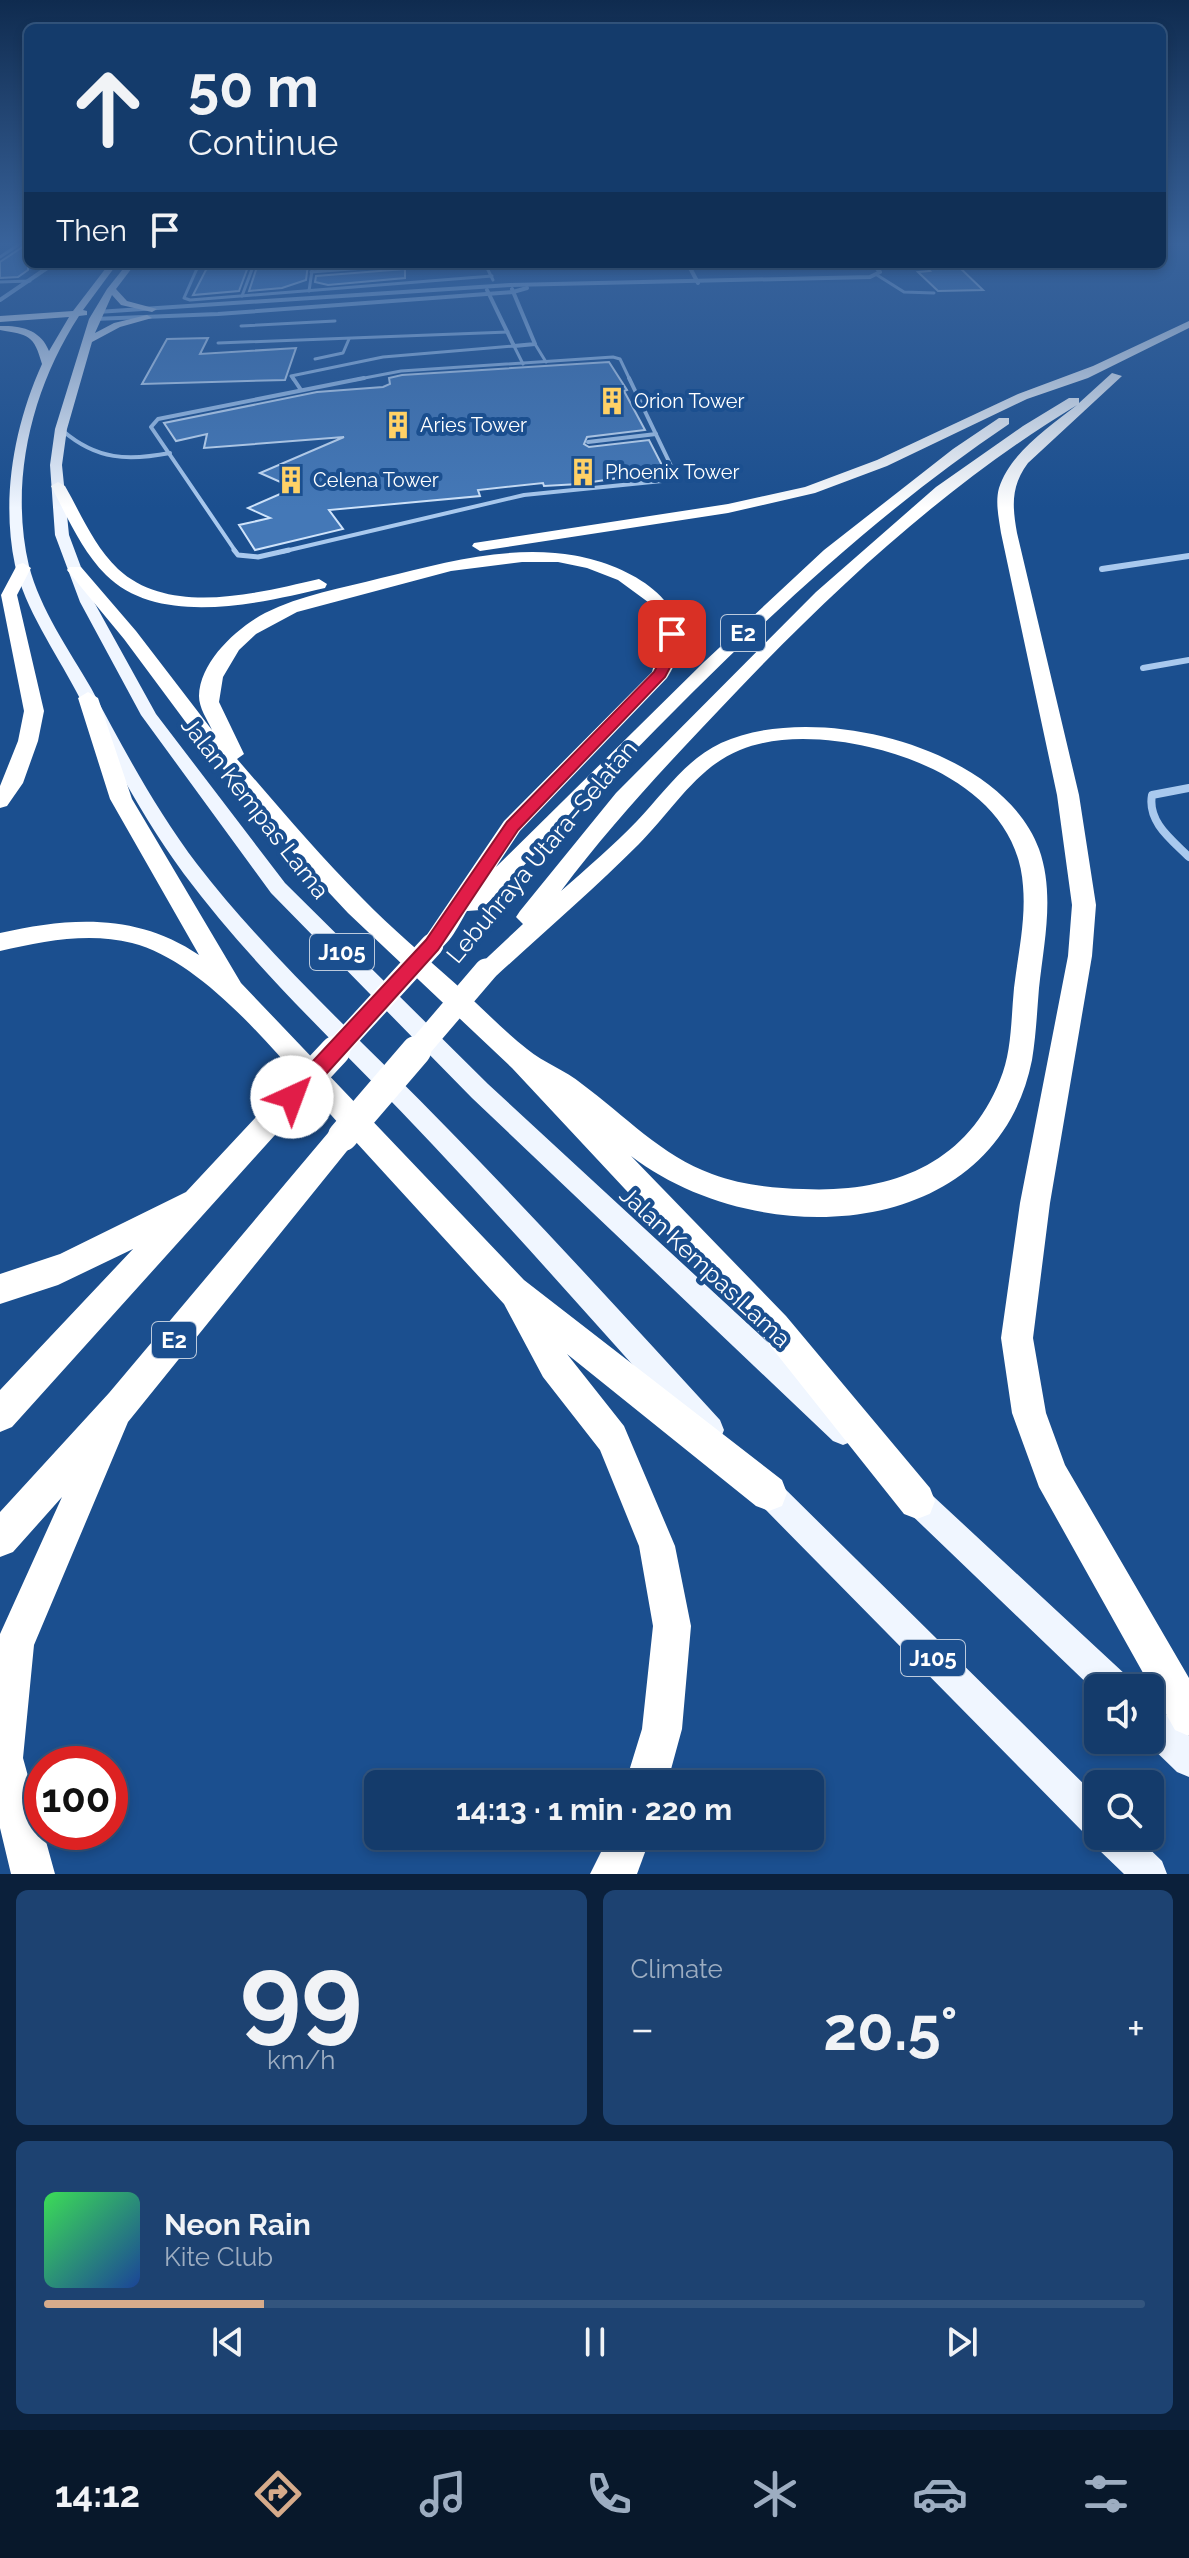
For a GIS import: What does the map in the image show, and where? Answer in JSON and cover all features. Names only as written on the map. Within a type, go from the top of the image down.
[{"type":"highway","name":"Lebuhraya Utara–Selatan","points":[[0,1539],[121,1405],[343,1136],[486,970],[623,799],[796,620],[884,536],[953,479],[1176,332]]},
{"type":"highway","points":[[1156,355],[1179,344]]},
{"type":"highway","name":"Lebuhraya Utara–Selatan","points":[[0,1415],[432,945],[753,623],[838,543],[980,436],[1033,402],[1113,372]]},
{"type":"highway","points":[[58,486],[92,549],[129,585],[164,597],[242,600],[497,543],[737,507],[809,490],[905,454],[1056,381],[1113,372]]},
{"type":"highway","points":[[1113,372],[1101,394],[1025,459],[1007,486],[1005,497],[1009,533],[1068,795],[1084,905],[1080,956],[1035,1203],[1017,1338],[1029,1413],[1051,1475],[1189,1716]]},
{"type":"highway","points":[[314,862],[227,745],[209,699],[212,678],[224,656],[241,638],[269,618],[305,603],[472,561],[501,557],[562,558],[621,574],[642,587],[669,616],[672,634],[670,654],[660,674],[512,826],[432,945]]},
{"type":"highway","points":[[0,801],[13,783],[28,741],[34,711],[9,595],[23,568]]},
{"type":"highway","points":[[75,570],[130,635],[224,758],[314,862],[356,907],[521,1060],[775,1327],[917,1501]]},
{"type":"highway","points":[[88,698],[121,799],[232,990]]},
{"type":"highway","points":[[486,970],[603,866],[655,814],[682,779],[711,756],[741,742],[769,736],[831,734],[868,739],[912,752],[956,772],[992,800],[1020,831],[1034,876],[1035,918],[1015,1079],[989,1131],[950,1169],[891,1198],[827,1206],[762,1200],[706,1186],[661,1160],[569,1089],[521,1060]]},
{"type":"highway","points":[[0,942],[53,930],[97,930],[140,935],[170,948],[232,990],[513,1291],[769,1493]]},
{"type":"highway","points":[[0,1289],[17,1286],[82,1257],[200,1198]]},
{"type":"highway","points":[[513,1291],[555,1365],[612,1438],[657,1546],[672,1626],[662,1729],[650,1770]]},
{"type":"highway","points":[[33,1874],[3,1758],[15,1644],[121,1405]]},
{"type":"highway","points":[[612,1874],[626,1850]]},
{"type":"main road","points":[[32,332],[43,344],[46,362]]},
{"type":"main road","name":"Jalan Kempas Lama","points":[[70,332],[46,362],[32,392],[16,469],[23,568],[140,793],[206,889],[306,1000],[441,1138],[769,1493]]},
{"type":"main road","name":"Jalan Kempas Lama","points":[[86,332],[87,341],[61,429],[56,465],[62,535],[87,602],[149,715],[278,888],[480,1091],[917,1501]]},
{"type":"main road","points":[[87,341],[103,332]]},
{"type":"main road","name":"J105","points":[[769,1493],[1084,1809]]},
{"type":"main road","name":"J105","points":[[917,1501],[1100,1674]]},
{"type":"main road","points":[[1164,1736],[1189,1760]]},
{"type":"main road","points":[[1125,1850],[1149,1874]]},
{"type":"street","points":[[508,332],[514,346],[535,344],[530,332]]},
{"type":"street","points":[[1102,569],[1189,556]]},
{"type":"street","points":[[1143,668],[1189,660]]},
{"type":"street","points":[[1189,788],[1152,795],[1149,805],[1152,817],[1189,857]]},
{"type":"lane","points":[[218,343],[498,332]]},
{"type":"lane","points":[[315,359],[343,353],[349,339]]},
{"type":"lane","points":[[535,344],[546,362]]},
{"type":"lane","points":[[301,390],[290,376],[383,357],[514,346],[523,364]]},
{"type":"lane","points":[[603,357],[620,359],[674,472],[662,481],[524,495],[250,558],[238,555],[151,427],[158,419],[301,390],[317,384],[429,368],[546,362],[603,357]]},
{"type":"lane","points":[[61,429],[86,449],[118,460],[170,453]]},
{"type":"lane","points":[[588,442],[656,434]]},
{"type":"building","points":[[208,338],[200,354],[296,348],[285,380],[142,384],[167,339]]},
{"type":"building","points":[[609,362],[627,390],[624,391],[645,430],[587,437],[584,444],[589,447],[649,440],[665,471],[579,484],[544,486],[543,483],[478,490],[480,496],[329,510],[343,529],[255,550],[239,525],[270,518],[248,508],[294,488],[260,473],[344,437],[204,448],[207,434],[176,441],[164,423],[317,392],[383,387],[390,384],[389,378],[402,375]]},
{"type":"place","name":"Orion Tower","points":[[612,401]]},
{"type":"place","name":"Aries Tower","points":[[398,425]]},
{"type":"place","name":"Phoenix Tower","points":[[583,472]]},
{"type":"place","name":"Celena Tower","points":[[291,480]]},
{"type":"route","points":[[292,1097],[432,945],[512,826],[660,674],[670,654],[672,634]]}]
